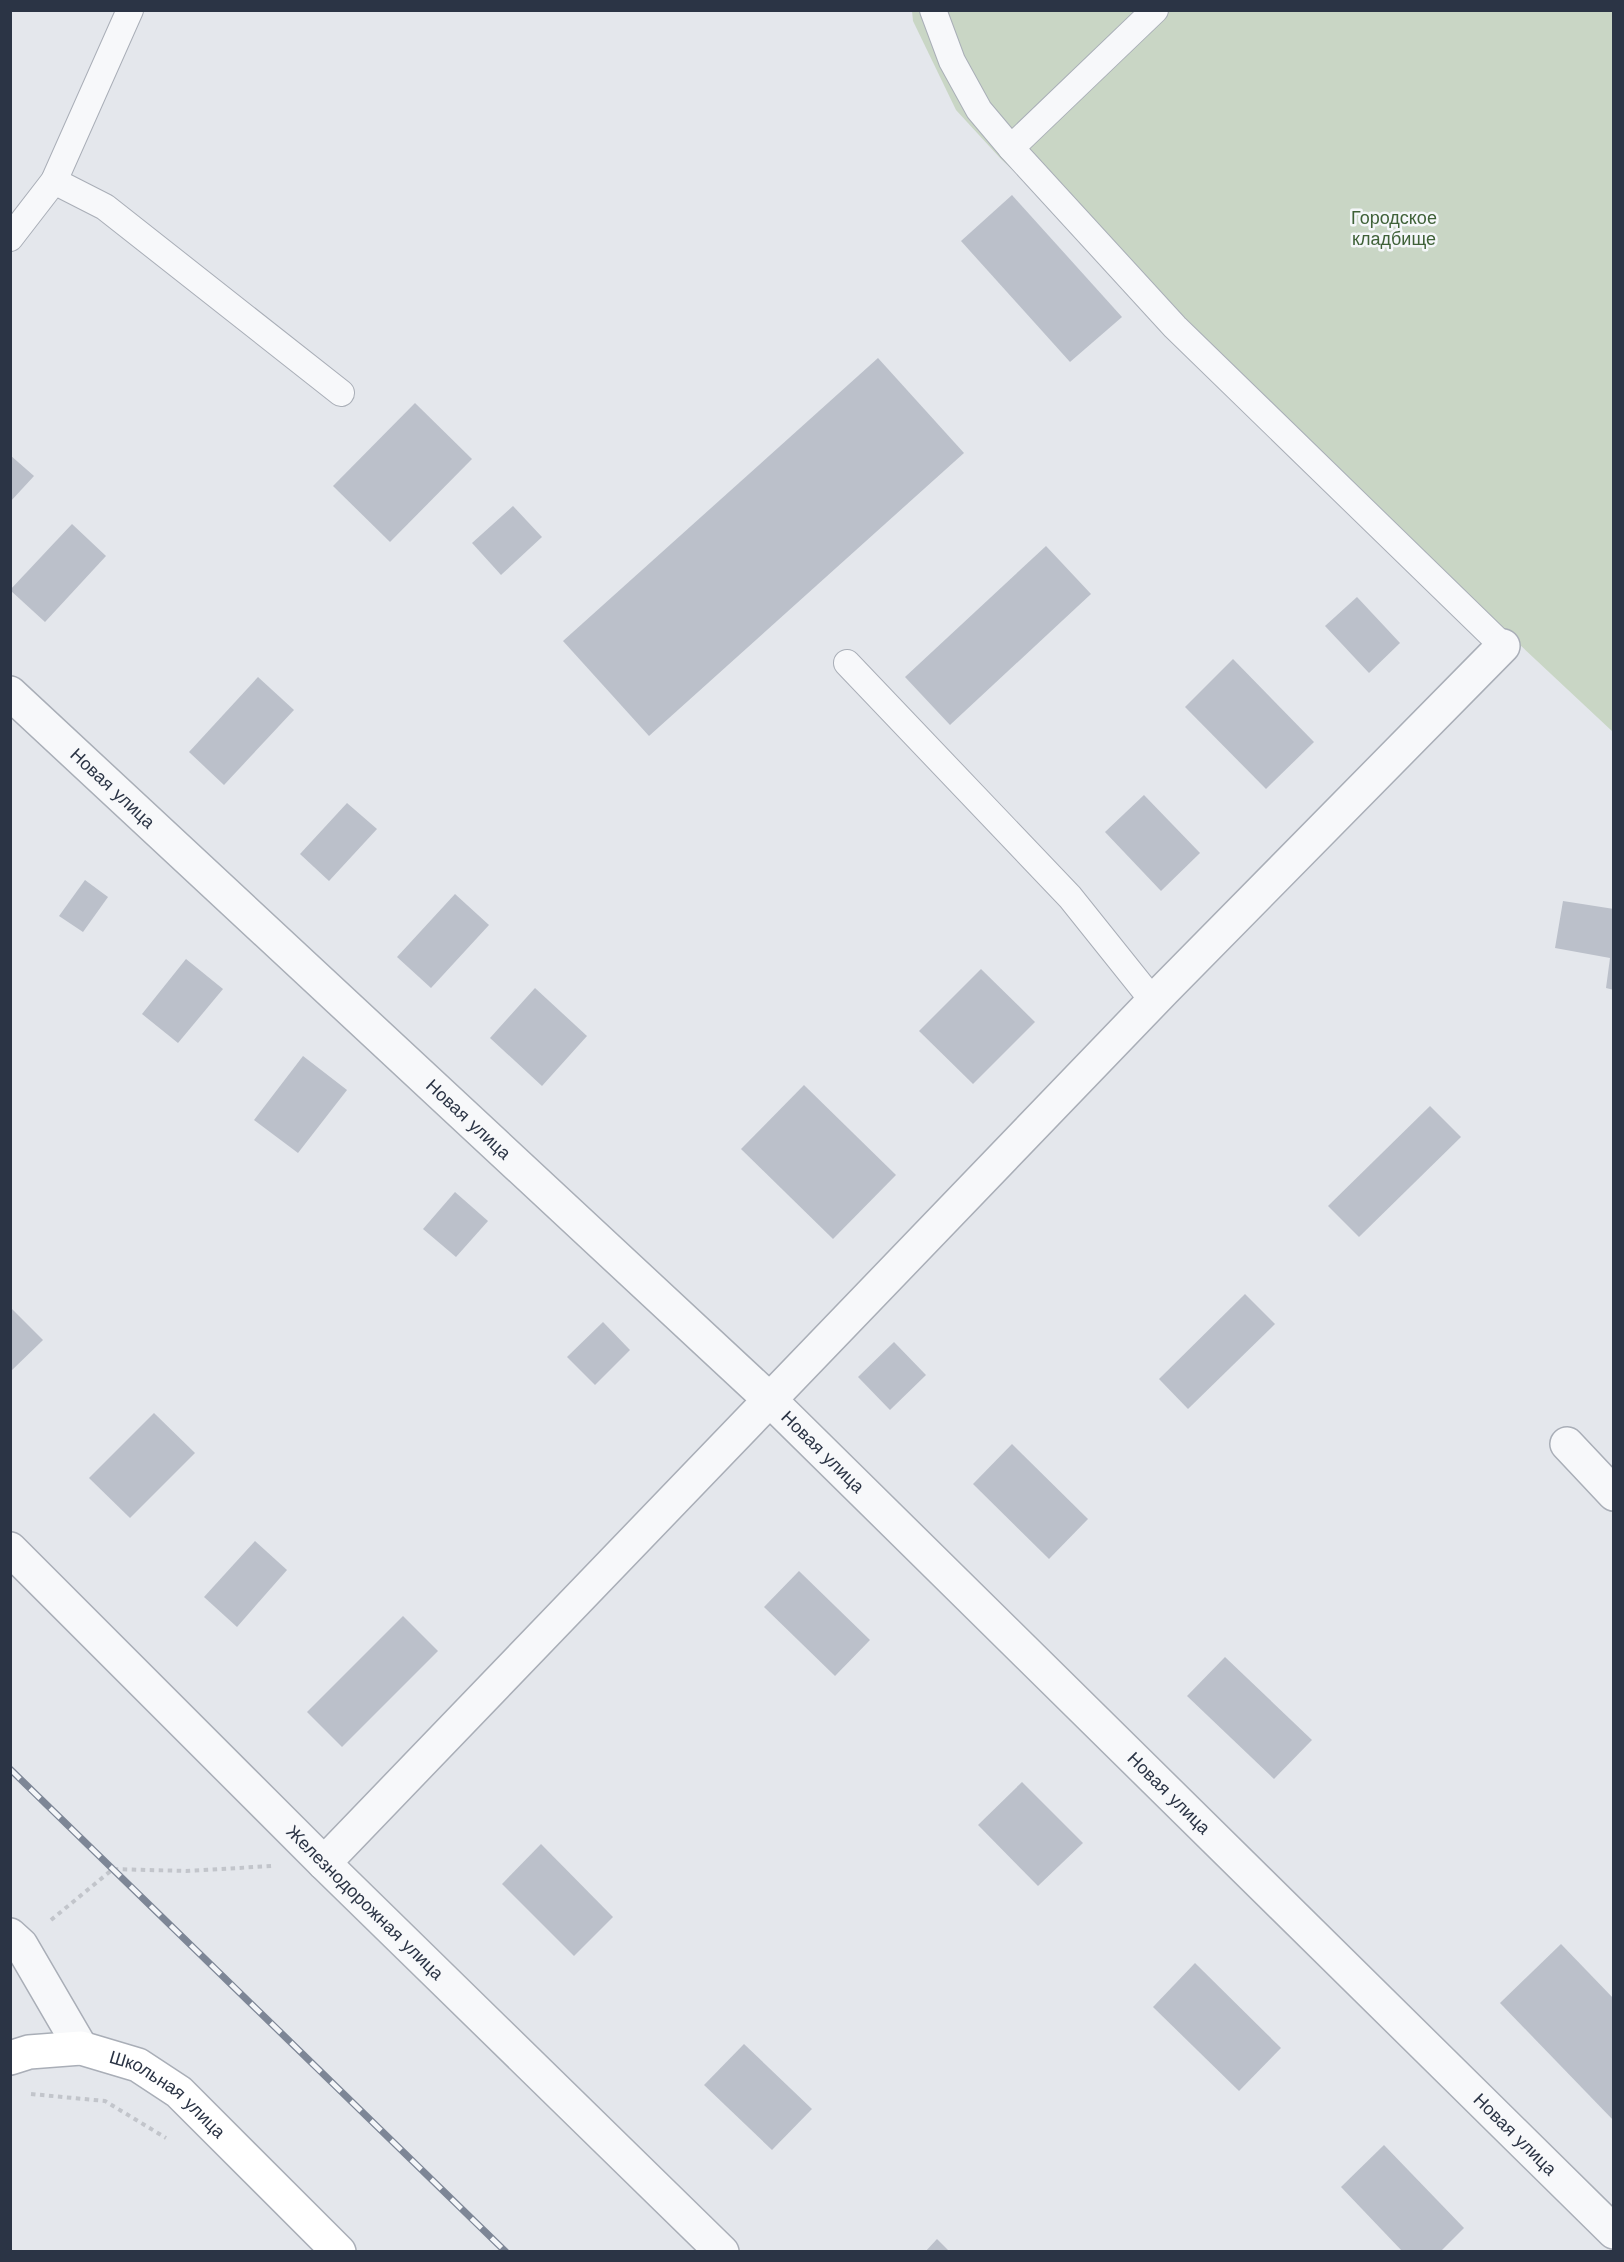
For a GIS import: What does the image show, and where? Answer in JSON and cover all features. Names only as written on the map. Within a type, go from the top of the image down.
[{"type":"main road","points":[[10,2058],[29,2052],[81,2048]]},
{"type":"main road","name":"Школьная улица","points":[[81,2048],[138,2065],[179,2092],[339,2252]]},
{"type":"street","points":[[324,1863],[1154,1002],[1503,646]]},
{"type":"street","name":"Новая улица","points":[[10,693],[770,1400],[1614,2232]]},
{"type":"street","points":[[1567,1444],[1614,1494]]},
{"type":"street","name":"Железнодорожная улица","points":[[10,1549],[324,1863],[722,2252]]},
{"type":"street","points":[[16,1940],[81,2048]]},
{"type":"lane","points":[[10,238],[54,181],[130,10]]},
{"type":"lane","points":[[933,10],[952,61],[979,110],[1011,148],[1175,327],[1503,646]]},
{"type":"lane","points":[[1011,148],[1155,10]]},
{"type":"lane","points":[[54,181],[105,207],[341,393]]},
{"type":"lane","points":[[847,663],[1070,897],[1154,1002]]},
{"type":"path","points":[[16,1940],[113,1869],[186,1871],[324,1863]]},
{"type":"path","points":[[26,2093],[105,2101],[165,2137],[173,2146]]},
{"type":"green space","name":"Городское кладбище","points":[[912,11],[1613,11],[1613,732],[1001,159],[956,110],[913,21]]},
{"type":"building","points":[[1012,195],[1122,317],[1070,362],[961,241]]},
{"type":"building","points":[[878,358],[964,453],[649,736],[563,641]]},
{"type":"building","points":[[415,403],[472,459],[390,542],[333,486]]},
{"type":"building","points":[[10,455],[34,476],[10,502]]},
{"type":"building","points":[[513,506],[542,537],[501,575],[472,543]]},
{"type":"building","points":[[72,524],[106,556],[45,622],[10,590]]},
{"type":"building","points":[[1046,546],[1091,594],[950,725],[905,677]]},
{"type":"building","points":[[1357,597],[1400,643],[1369,673],[1325,626]]},
{"type":"building","points":[[1233,659],[1314,742],[1266,789],[1185,707]]},
{"type":"building","points":[[258,677],[294,710],[224,785],[189,752]]},
{"type":"building","points":[[1144,795],[1200,853],[1161,891],[1105,832]]},
{"type":"building","points":[[347,803],[377,829],[329,881],[300,854]]},
{"type":"building","points":[[85,880],[108,897],[83,932],[59,916]]},
{"type":"building","points":[[455,894],[489,925],[431,988],[397,957]]},
{"type":"building","points":[[1563,901],[1614,909],[1614,990],[1606,988],[1610,958],[1555,948]]},
{"type":"building","points":[[186,959],[223,989],[178,1043],[142,1014]]},
{"type":"building","points":[[981,969],[1035,1022],[973,1084],[919,1031]]},
{"type":"building","points":[[535,988],[587,1036],[542,1086],[490,1038]]},
{"type":"building","points":[[303,1056],[347,1090],[298,1153],[254,1120]]},
{"type":"building","points":[[804,1085],[896,1175],[833,1239],[741,1149]]},
{"type":"building","points":[[1430,1106],[1461,1137],[1359,1237],[1328,1206]]},
{"type":"building","points":[[455,1192],[488,1221],[456,1257],[423,1229]]},
{"type":"building","points":[[1245,1294],[1275,1324],[1188,1409],[1159,1379]]},
{"type":"building","points":[[10,1307],[43,1340],[10,1372]]},
{"type":"building","points":[[603,1322],[630,1350],[595,1385],[567,1357]]},
{"type":"building","points":[[894,1342],[926,1375],[890,1410],[858,1377]]},
{"type":"building","points":[[154,1413],[195,1453],[130,1518],[89,1478]]},
{"type":"building","points":[[1012,1444],[1088,1519],[1049,1559],[973,1484]]},
{"type":"building","points":[[255,1541],[287,1570],[237,1627],[204,1597]]},
{"type":"building","points":[[799,1571],[870,1640],[835,1676],[764,1607]]},
{"type":"building","points":[[403,1616],[438,1651],[342,1747],[307,1712]]},
{"type":"building","points":[[1225,1657],[1312,1740],[1274,1779],[1187,1696]]},
{"type":"building","points":[[1022,1782],[1083,1843],[1038,1886],[978,1825]]},
{"type":"building","points":[[541,1844],[613,1917],[574,1956],[502,1884]]},
{"type":"building","points":[[1561,1944],[1614,1999],[1614,2121],[1500,2003]]},
{"type":"building","points":[[1195,1963],[1281,2048],[1239,2091],[1153,2007]]},
{"type":"building","points":[[744,2044],[812,2109],[772,2150],[704,2085]]},
{"type":"building","points":[[1384,2145],[1464,2228],[1440,2252],[1403,2252],[1341,2187]]},
{"type":"building","points":[[937,2239],[950,2252],[925,2252]]},
{"type":"railway","points":[[10,1769],[506,2252]]}]
